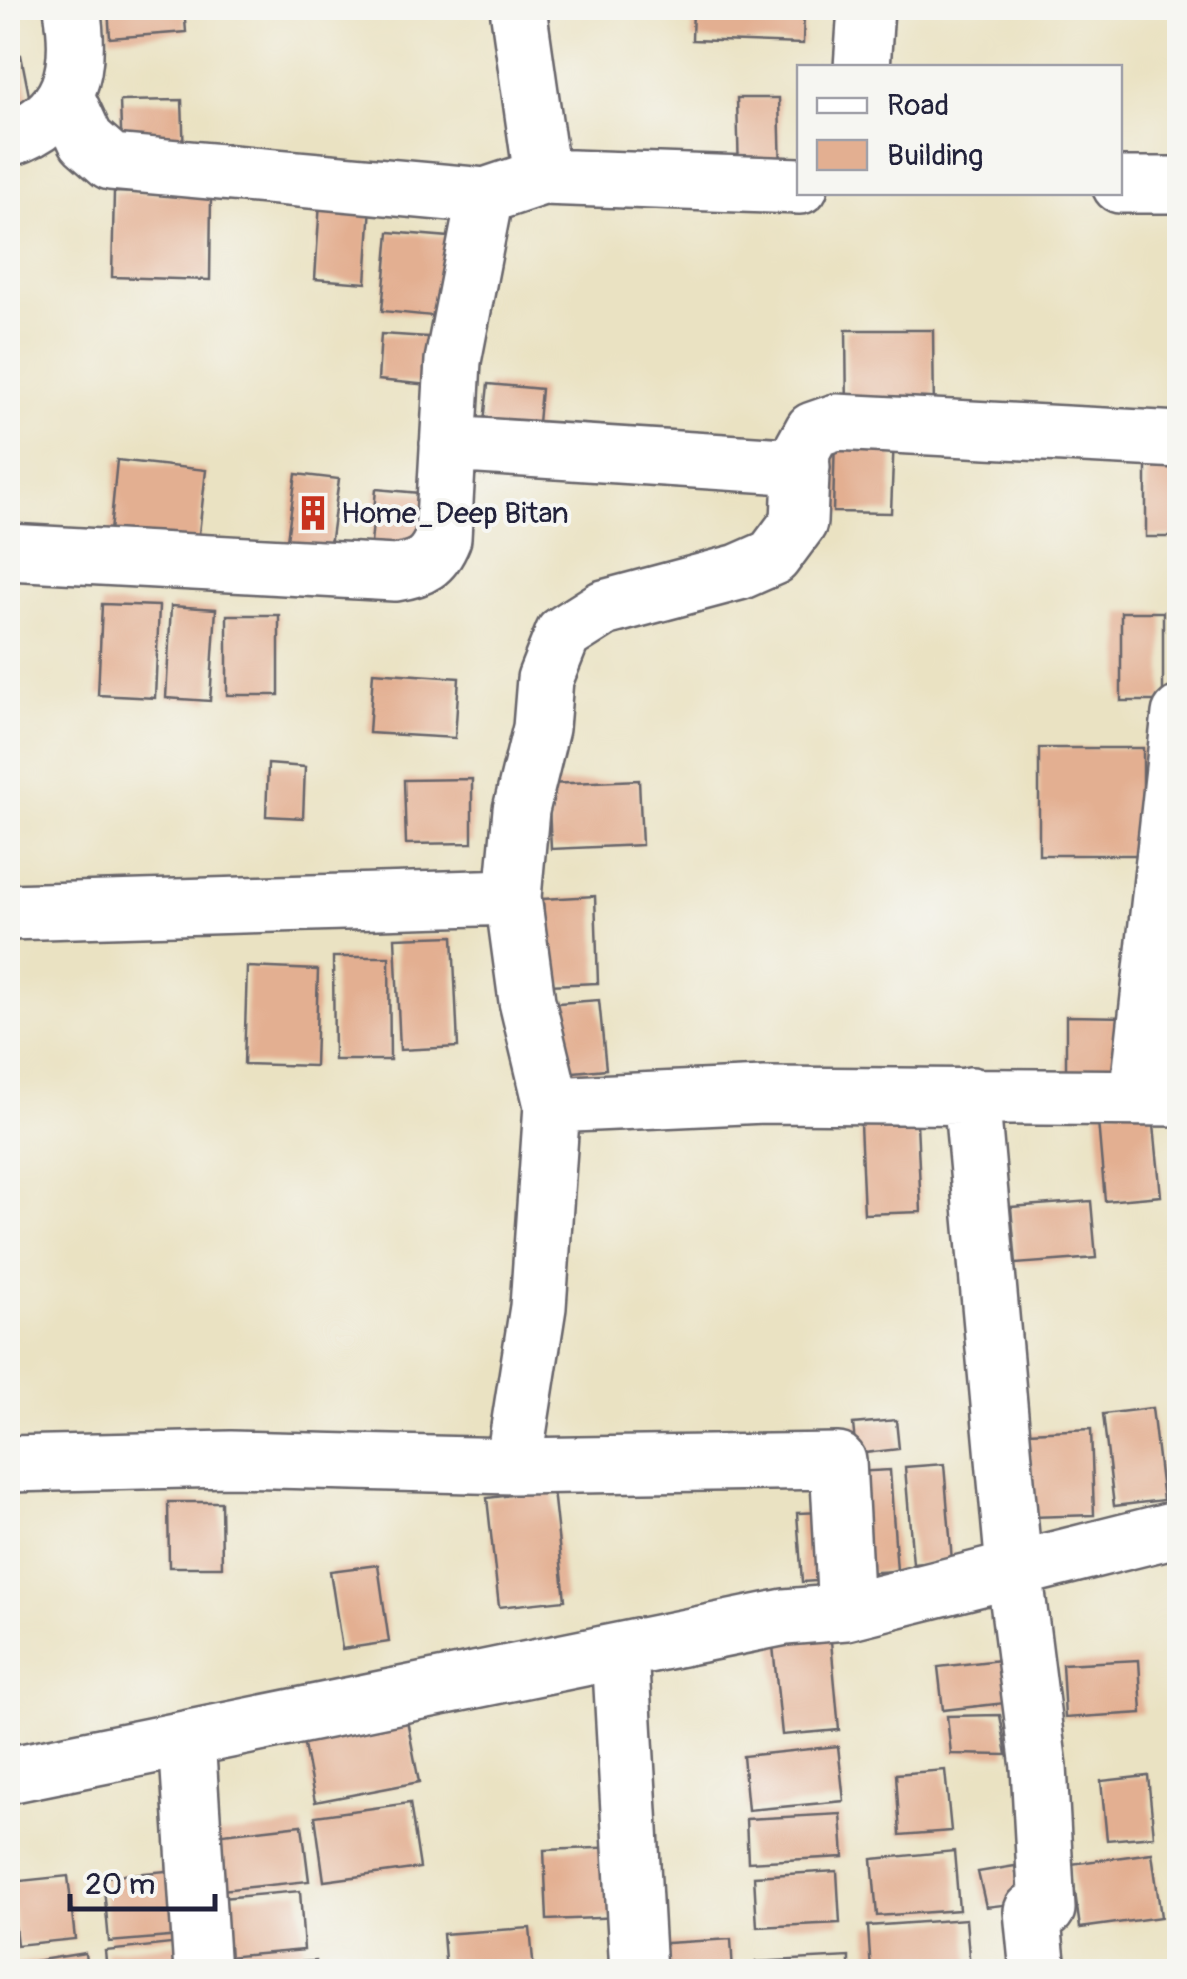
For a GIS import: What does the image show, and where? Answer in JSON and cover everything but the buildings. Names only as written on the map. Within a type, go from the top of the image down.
[{"type":"street","points":[[72,8],[78,46],[67,100],[86,140],[112,162],[485,196],[542,177],[797,186]]},
{"type":"street","points":[[518,8],[542,177]]},
{"type":"street","points":[[862,65],[866,8]]},
{"type":"street","points":[[8,139],[25,133],[67,100]]},
{"type":"street","points":[[1122,185],[1180,185]]},
{"type":"street","points":[[8,552],[395,573],[416,570],[435,558],[443,538],[454,360],[485,196]]},
{"type":"street","points":[[513,1466],[538,1307],[552,1105],[527,1001],[514,897],[521,810],[541,728],[545,678],[564,634],[604,608],[738,572],[773,558],[798,522],[802,450],[813,430],[836,422],[1180,440]]},
{"type":"street","points":[[448,444],[802,467]]},
{"type":"street","points":[[552,1105],[764,1095],[1159,1097],[1180,714]]},
{"type":"street","points":[[8,912],[514,897]]},
{"type":"street","points":[[971,1095],[1014,1569],[1039,1767],[1047,1909],[1032,1911],[1038,1972]]},
{"type":"street","points":[[8,1464],[231,1458],[513,1466],[838,1461],[846,1612]]},
{"type":"street","points":[[8,1776],[785,1617],[846,1612],[1180,1528]]},
{"type":"street","points":[[620,1651],[638,1972]]},
{"type":"street","points":[[187,1739],[202,1972]]},
{"type":"place","name":"Home_Deep Bitan","points":[[313,513]]}]
